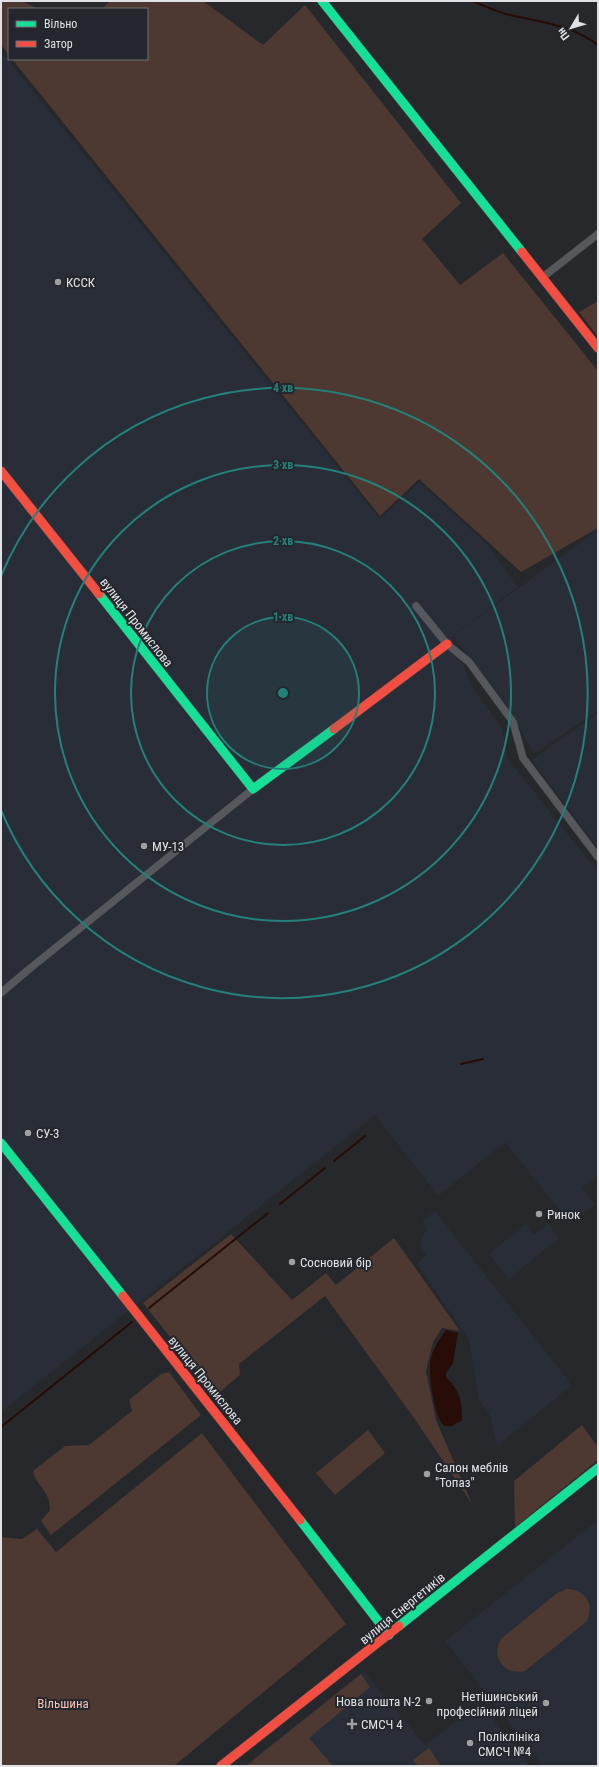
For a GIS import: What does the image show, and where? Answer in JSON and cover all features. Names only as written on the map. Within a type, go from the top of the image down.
[{"type":"street","points":[[322,1],[598,348]]},
{"type":"street","points":[[543,277],[598,234]]},
{"type":"street","name":"вулиця Промислова","points":[[1,471],[253,789]]},
{"type":"street","points":[[416,606],[447,644],[469,662],[513,722],[524,758],[598,857]]},
{"type":"street","points":[[1,993],[253,789],[447,644]]},
{"type":"street","name":"вулиця Промислова","points":[[1,1143],[271,1482],[390,1635]]},
{"type":"street","name":"вулиця Енергетиків","points":[[221,1766],[390,1635],[598,1468]]},
{"type":"shaded area","points":[[1,52],[380,519],[419,482],[486,543],[518,587],[451,637],[473,688],[502,728],[507,758],[598,872],[598,1175],[582,1187],[595,1204],[570,1223],[505,1142],[438,1196],[375,1115],[1,1412]]},
{"type":"shaded area","points":[[595,532],[598,535],[598,711],[534,754],[513,716],[453,636]]},
{"type":"shaded area","points":[[598,713],[598,848],[532,760]]},
{"type":"shaded area","points":[[435,1211],[572,1385],[497,1446],[490,1414],[479,1401],[469,1340],[417,1264],[426,1255],[420,1246],[421,1240],[427,1229],[422,1221]]},
{"type":"shaded area","name":"Ринок","points":[[526,1224],[534,1235],[548,1224],[559,1238],[509,1279],[489,1254]]},
{"type":"shaded area","points":[[446,1330],[458,1333],[453,1363],[446,1373],[446,1377],[457,1392],[461,1402],[462,1420],[452,1426],[444,1426],[440,1421],[435,1406],[430,1378],[430,1363],[432,1354],[438,1341]]},
{"type":"shaded area","name":"Нетішинський професійний ліцей","points":[[598,1520],[598,1766],[543,1766],[445,1641]]},
{"type":"shaded area","name":"СМСЧ 4","points":[[364,1671],[425,1745],[480,1703],[530,1766],[244,1766]]},
{"type":"green space","points":[[1,1],[22,1],[36,8],[8,8],[8,54],[1,45]]},
{"type":"green space","points":[[110,1],[203,1],[263,45],[305,5],[461,203],[422,239],[460,285],[503,253],[598,371],[598,528],[521,572],[419,479],[380,516],[13,60],[148,60],[148,8],[103,8]]},
{"type":"green space","points":[[598,301],[598,337],[579,312]]},
{"type":"green space","points":[[231,1234],[292,1300],[326,1273],[336,1285],[394,1238],[460,1331],[442,1328],[433,1342],[426,1371],[436,1420],[472,1504],[414,1418],[325,1296],[239,1364],[240,1375],[216,1395],[143,1303]]},
{"type":"green space","points":[[169,1372],[201,1415],[51,1535],[41,1521],[50,1510],[48,1498],[37,1481],[33,1471],[65,1446],[89,1445],[132,1411],[129,1400],[161,1374]]},
{"type":"green space","points":[[582,1425],[598,1447],[598,1460],[515,1527],[514,1481]]},
{"type":"green space","points":[[368,1430],[385,1453],[335,1495],[316,1473]]},
{"type":"green space","name":"Вільшина","points":[[202,1433],[346,1624],[174,1766],[1,1766],[1,1537],[22,1539],[37,1529],[56,1552]]},
{"type":"green space","points":[[567,1589],[579,1592],[587,1599],[590,1610],[586,1622],[525,1671],[511,1671],[501,1664],[497,1653],[501,1639],[557,1593]]},
{"type":"green space","points":[[361,1674],[370,1687],[309,1738],[333,1766],[246,1766]]},
{"type":"green space","points":[[429,1748],[441,1766],[418,1766],[413,1760]]},
{"type":"waterway","points":[[472,1],[505,14],[556,25],[588,38],[598,45]]},
{"type":"waterway","points":[[461,1064],[483,1059]]},
{"type":"waterway","points":[[334,1161],[365,1136]]},
{"type":"waterway","points":[[280,1204],[325,1168]]},
{"type":"waterway","points":[[149,1308],[268,1213]]},
{"type":"waterway","points":[[1,1427],[132,1322]]},
{"type":"traffic: fast","points":[[322,1],[522,252]]},
{"type":"traffic: fast","points":[[99,594],[253,789],[334,729]]},
{"type":"traffic: fast","points":[[1,1143],[123,1296]]},
{"type":"traffic: fast","points":[[399,1626],[598,1468]]},
{"type":"traffic: fast","points":[[300,1520],[389,1635]]},
{"type":"traffic: jam","points":[[522,252],[598,348]]},
{"type":"traffic: jam","points":[[1,471],[99,594]]},
{"type":"traffic: jam","points":[[334,729],[447,644]]},
{"type":"traffic: jam","points":[[123,1296],[300,1520]]},
{"type":"traffic: jam","points":[[221,1766],[399,1626]]},
{"type":"place","name":"КССК","points":[[58,282]]},
{"type":"place","name":"МУ-13","points":[[144,846]]},
{"type":"place","name":"СУ-3","points":[[28,1133]]},
{"type":"place","name":"Ринок","points":[[539,1214]]},
{"type":"place","name":"Сосновий бір","points":[[292,1262]]},
{"type":"place","name":"Салон меблів \"Топаз\"","points":[[427,1474]]},
{"type":"place","name":"Нова пошта N-2","points":[[429,1701]]},
{"type":"place","name":"Нетішинський професійний ліцей","points":[[546,1703]]},
{"type":"place","name":"СМСЧ 4","points":[[352,1724]]},
{"type":"place","name":"Поліклініка СМСЧ №4","points":[[470,1743]]}]
